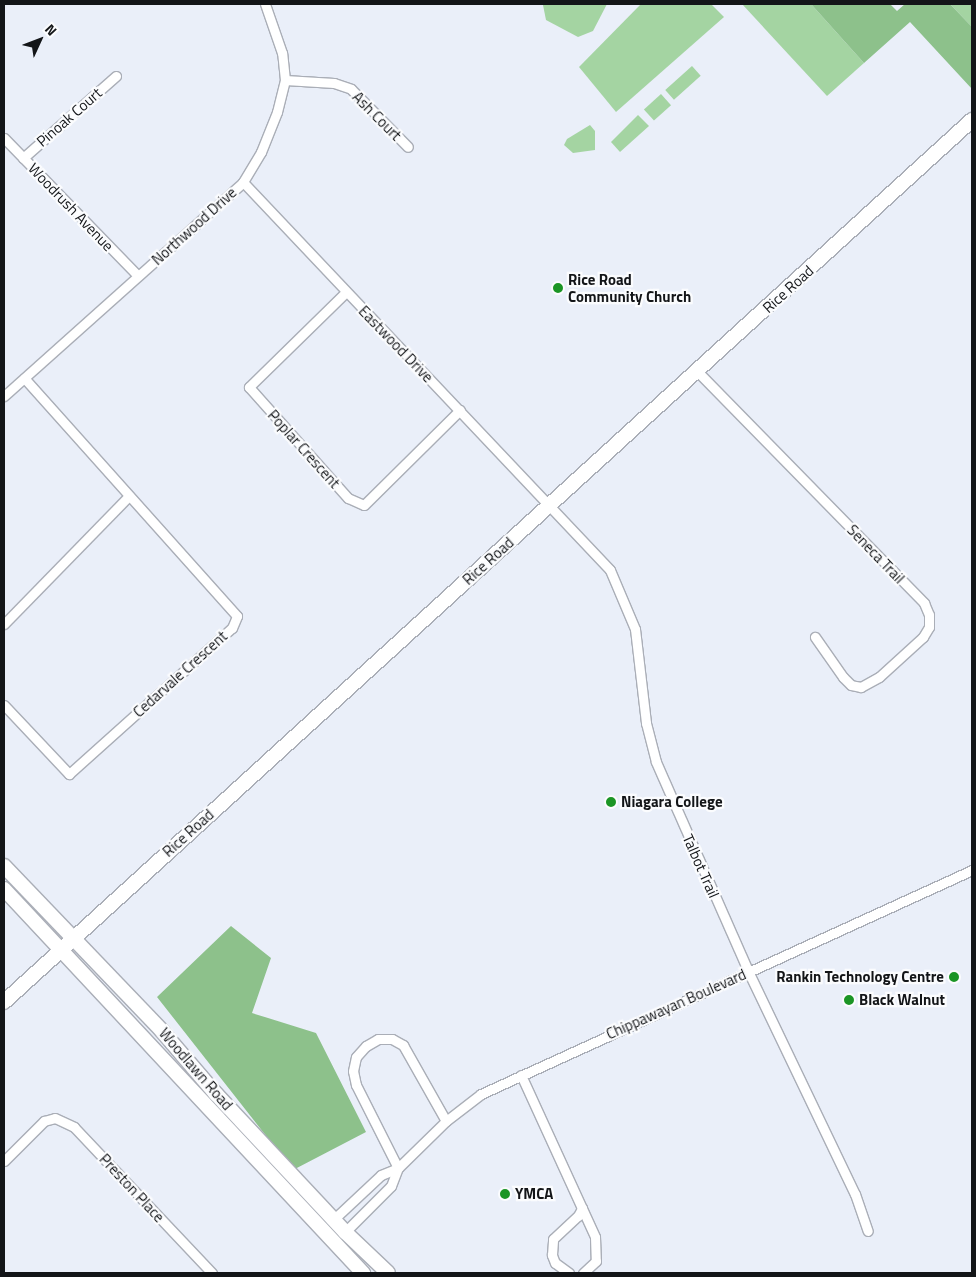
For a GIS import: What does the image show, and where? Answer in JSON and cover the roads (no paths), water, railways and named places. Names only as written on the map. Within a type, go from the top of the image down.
[{"type":"street","name":"Northwood Drive","points":[[4,396],[243,182],[271,128],[285,80],[282,53],[265,4]]},
{"type":"street","name":"Pinoak Court","points":[[23,158],[116,76]]},
{"type":"street","name":"Ash Court","points":[[285,80],[334,83],[351,89],[408,147]]},
{"type":"street","name":"Rice Road","points":[[4,1002],[972,120]]},
{"type":"street","name":"Woodrush Avenue","points":[[4,138],[138,276]]},
{"type":"street","name":"Eastwood Drive","points":[[243,182],[549,505]]},
{"type":"street","name":"Poplar Crescent","points":[[346,292],[249,387],[348,498],[364,505],[460,410]]},
{"type":"street","name":"Seneca Trail","points":[[697,371],[924,603],[929,615],[929,627],[923,637],[874,681],[860,687],[851,684],[843,677],[815,637]]},
{"type":"street","name":"Cedarvale Crescent","points":[[4,705],[69,774],[232,628],[237,616],[24,378]]},
{"type":"street","points":[[4,624],[129,496]]},
{"type":"street","name":"Talbot Trail","points":[[549,505],[610,570],[629,609],[638,640],[643,704],[656,762],[748,971],[855,1194],[868,1231]]},
{"type":"street","name":"Woodlawn Road","points":[[4,866],[74,937],[346,1232],[388,1273]]},
{"type":"street","name":"Chippawayan Boulevard","points":[[334,1219],[382,1175],[398,1168],[446,1121],[481,1094],[972,870]]},
{"type":"street","name":"Woodlawn Road","points":[[4,889],[363,1273]]},
{"type":"street","points":[[398,1168],[356,1085],[353,1071],[356,1057],[366,1046],[378,1039],[392,1039],[404,1045],[446,1121]]},
{"type":"street","points":[[520,1075],[582,1208],[597,1250],[596,1261],[583,1273]]},
{"type":"street","name":"Preston Place","points":[[4,1161],[44,1121],[55,1118],[74,1127],[212,1273]]},
{"type":"street","name":"Chippawayan Boulevard","points":[[346,1232],[391,1186],[398,1168]]},
{"type":"street","points":[[569,1273],[555,1263],[552,1255],[553,1239],[578,1216],[582,1208]]},
{"type":"place","name":"Rice Road Community Church","points":[[558,288]]},
{"type":"place","name":"Niagara College","points":[[611,802]]},
{"type":"place","name":"Rankin Technology Centre","points":[[954,977]]},
{"type":"place","name":"Black Walnut","points":[[849,1000]]},
{"type":"place","name":"YMCA","points":[[505,1194]]}]
